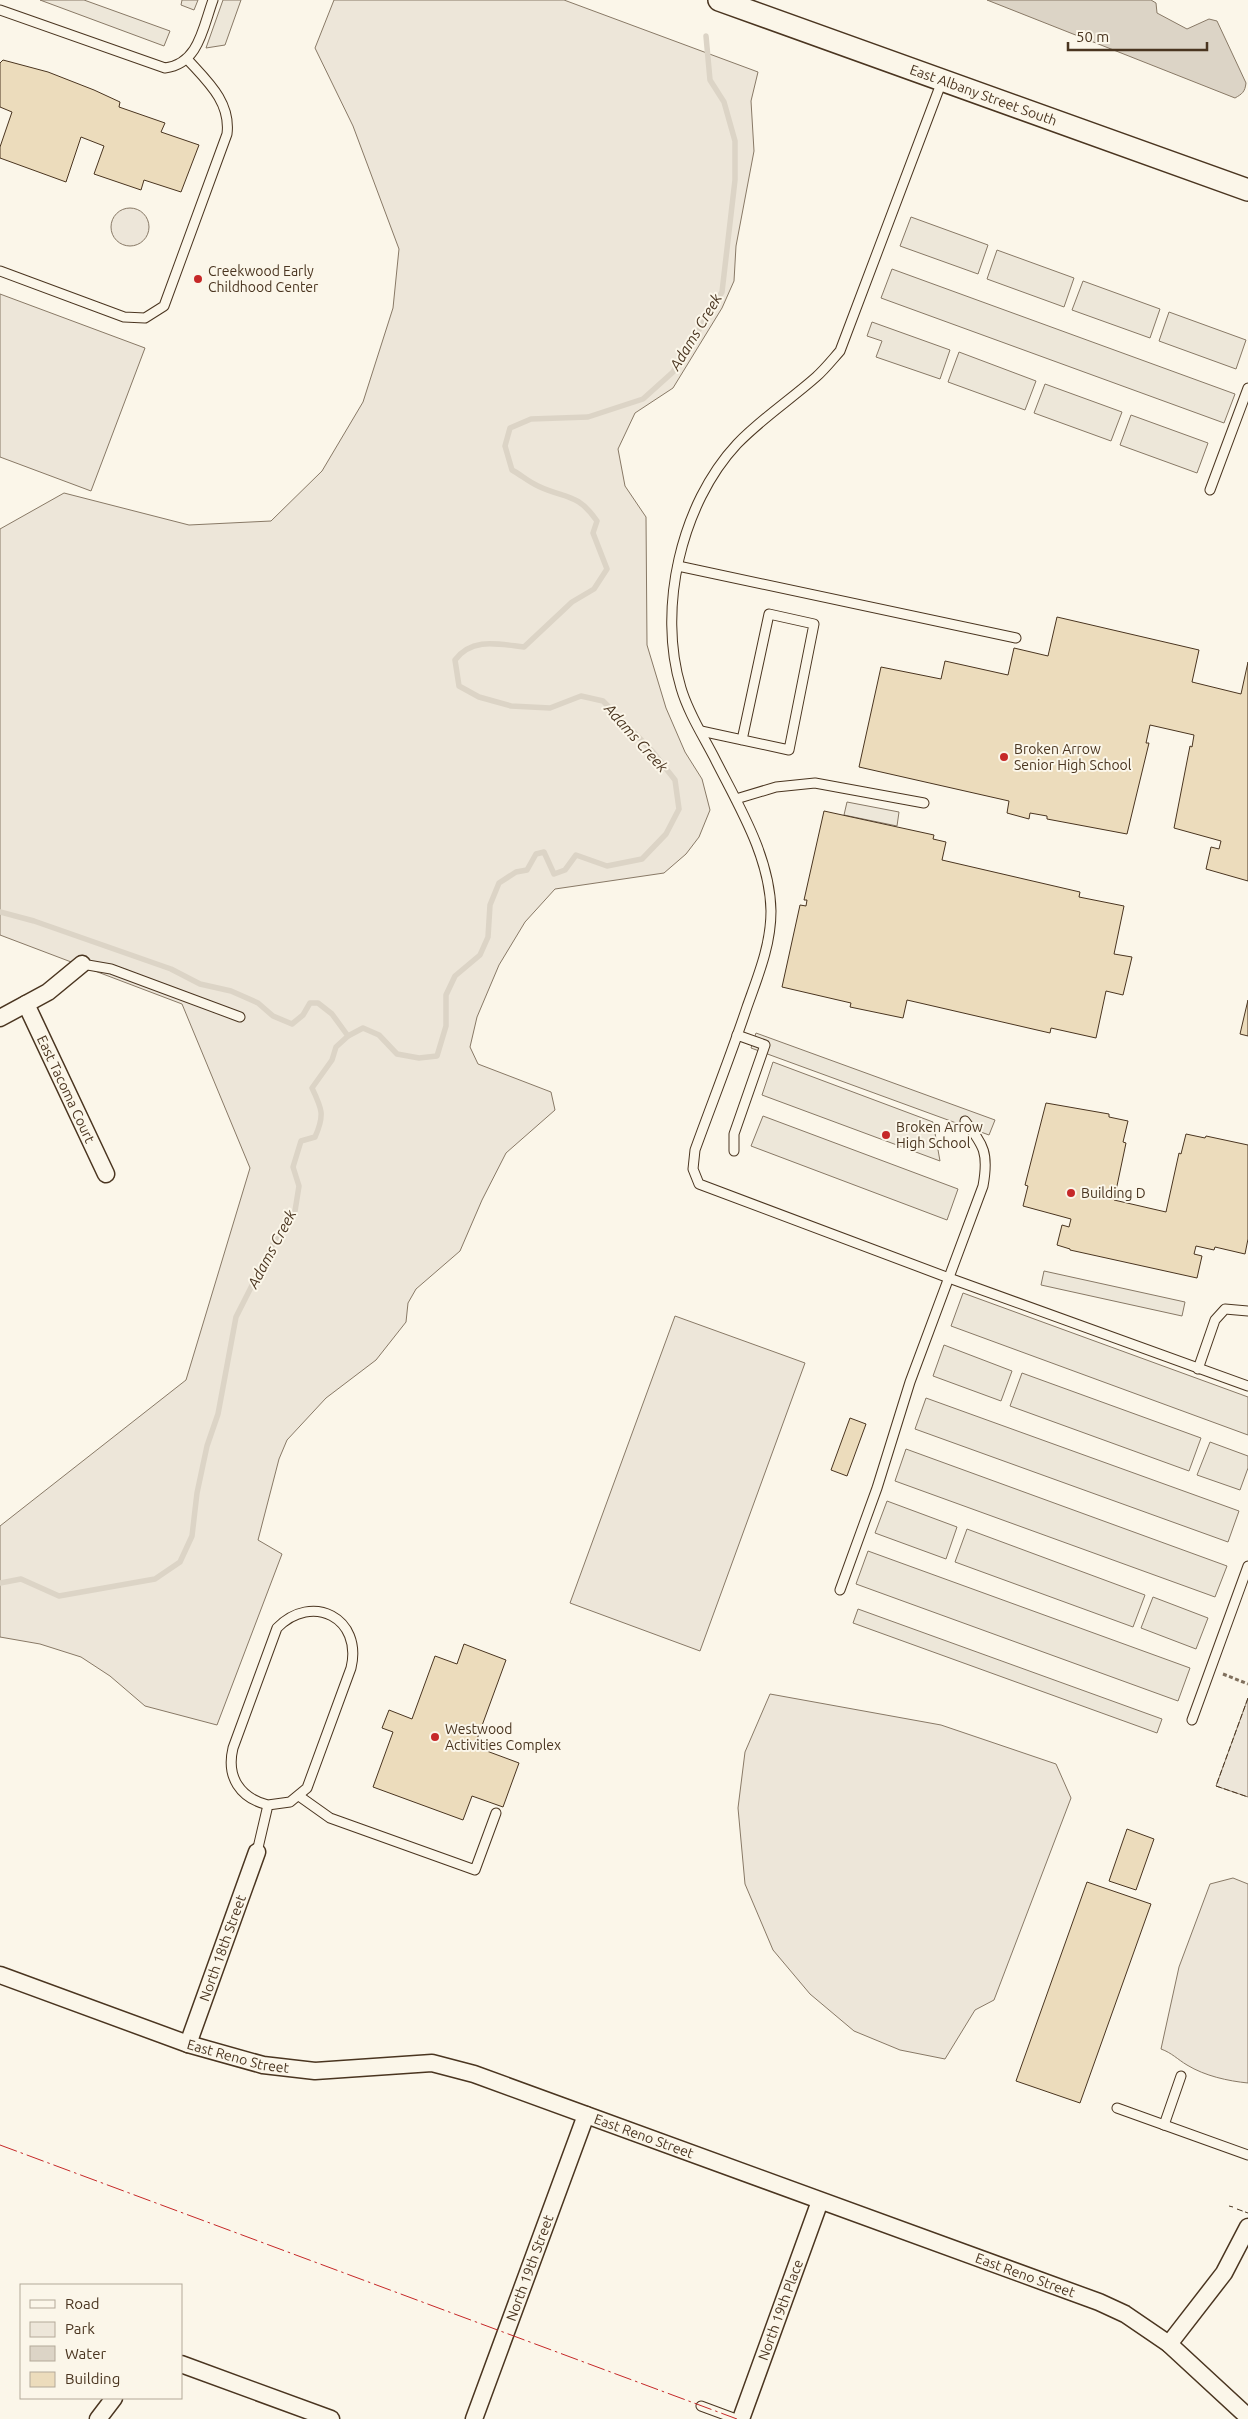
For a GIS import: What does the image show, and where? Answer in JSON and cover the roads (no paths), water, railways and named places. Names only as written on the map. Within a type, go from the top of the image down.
[{"type":"street","name":"East Albany Street South","points":[[719,0],[1248,190]]},
{"type":"street","points":[[0,1018],[48,992],[82,964]]},
{"type":"street","name":"East Tacoma Court","points":[[26,1004],[106,1174]]},
{"type":"street","name":"North 18th Street","points":[[188,2044],[257,1852]]},
{"type":"street","name":"East Reno Street","points":[[0,1975],[188,2044],[263,2065],[315,2071],[432,2063],[474,2074],[1099,2302],[1125,2314],[1169,2344],[1248,2417]]},
{"type":"street","name":"North 19th Street","points":[[474,2419],[586,2115]]},
{"type":"street","name":"North 19th Place","points":[[741,2419],[820,2201]]},
{"type":"street","points":[[1169,2344],[1220,2278],[1235,2254],[1248,2226]]},
{"type":"street","points":[[182,2364],[332,2419]]},
{"type":"street","points":[[98,2419],[113,2399]]},
{"type":"lane","points":[[0,10],[165,68],[188,60],[198,44],[213,0]]},
{"type":"lane","points":[[0,271],[124,317],[146,318],[164,306],[227,134],[228,125],[220,98],[188,60]]},
{"type":"lane","points":[[942,81],[840,351],[816,377],[752,429],[735,446],[702,495],[683,540],[670,629],[680,687],[690,714],[701,731],[736,799],[757,847],[771,910],[769,940],[738,1035],[695,1150],[693,1169],[699,1184],[949,1278],[1248,1386]]},
{"type":"lane","points":[[1210,490],[1248,388]]},
{"type":"lane","points":[[678,566],[1016,638]]},
{"type":"lane","points":[[701,731],[742,740],[789,750],[814,624],[769,614],[742,740]]},
{"type":"lane","points":[[736,799],[776,787],[814,783],[924,803]]},
{"type":"lane","points":[[82,964],[111,969],[240,1017]]},
{"type":"lane","points":[[734,1151],[734,1134],[764,1045],[738,1035]]},
{"type":"lane","points":[[840,1590],[877,1488],[910,1382],[983,1186],[986,1167],[982,1145],[965,1121]]},
{"type":"lane","points":[[1198,1369],[1215,1320],[1225,1309],[1248,1311]]},
{"type":"lane","points":[[1192,1720],[1248,1566]]},
{"type":"lane","points":[[316,1611],[331,1616],[344,1626],[352,1641],[354,1657],[312,1778],[299,1796],[279,1805],[268,1805],[248,1797],[236,1785],[230,1770],[232,1748],[277,1628],[294,1614],[316,1611]]},
{"type":"lane","points":[[299,1796],[330,1818],[475,1870],[496,1813]]},
{"type":"lane","points":[[257,1852],[268,1805]]},
{"type":"lane","points":[[1164,2124],[1181,2076]]},
{"type":"lane","points":[[1117,2108],[1248,2155]]},
{"type":"lane","points":[[701,2406],[736,2419]]},
{"type":"water","points":[[987,0],[1151,0],[1156,3],[1157,13],[1187,29],[1209,19],[1217,21],[1246,83],[1245,89],[1235,98]]},
{"type":"waterway","name":"Adams Creek","points":[[0,1583],[21,1579],[59,1596],[155,1579],[180,1562],[192,1536],[197,1493],[207,1446],[218,1414],[236,1317],[277,1236],[295,1211],[299,1186],[293,1167],[301,1141],[315,1137],[321,1117],[320,1107],[312,1088],[332,1060],[336,1047],[348,1036],[363,1028],[379,1035],[397,1054],[419,1058],[437,1056],[446,1026],[446,995],[455,976],[480,955],[488,937],[490,905],[499,883],[516,872],[527,870],[536,854],[544,852],[554,874],[565,870],[576,855],[607,866],[642,859],[666,834],[679,809],[675,780],[653,752],[603,701],[581,696],[550,708],[511,706],[479,697],[459,686],[455,660],[469,648],[477,645],[495,644],[524,647],[572,602],[594,589],[607,569],[593,533],[597,521],[590,512],[577,501],[531,483],[512,470],[505,446],[510,428],[531,419],[588,417],[643,399],[673,372],[722,292],[735,180],[735,141],[724,102],[710,80],[706,36]]},
{"type":"waterway","points":[[0,912],[34,921],[171,969],[200,984],[231,991],[258,1003],[273,1016],[292,1024],[303,1015],[310,1003],[318,1003],[332,1014],[348,1036]]},
{"type":"place","name":"Creekwood Early Childhood Center","points":[[198,279]]},
{"type":"place","name":"Broken Arrow Senior High School","points":[[1004,757]]},
{"type":"place","name":"Broken Arrow High School","points":[[886,1135]]},
{"type":"place","name":"Building D","points":[[1071,1193]]},
{"type":"place","name":"Westwood Activities Complex","points":[[435,1737]]}]
